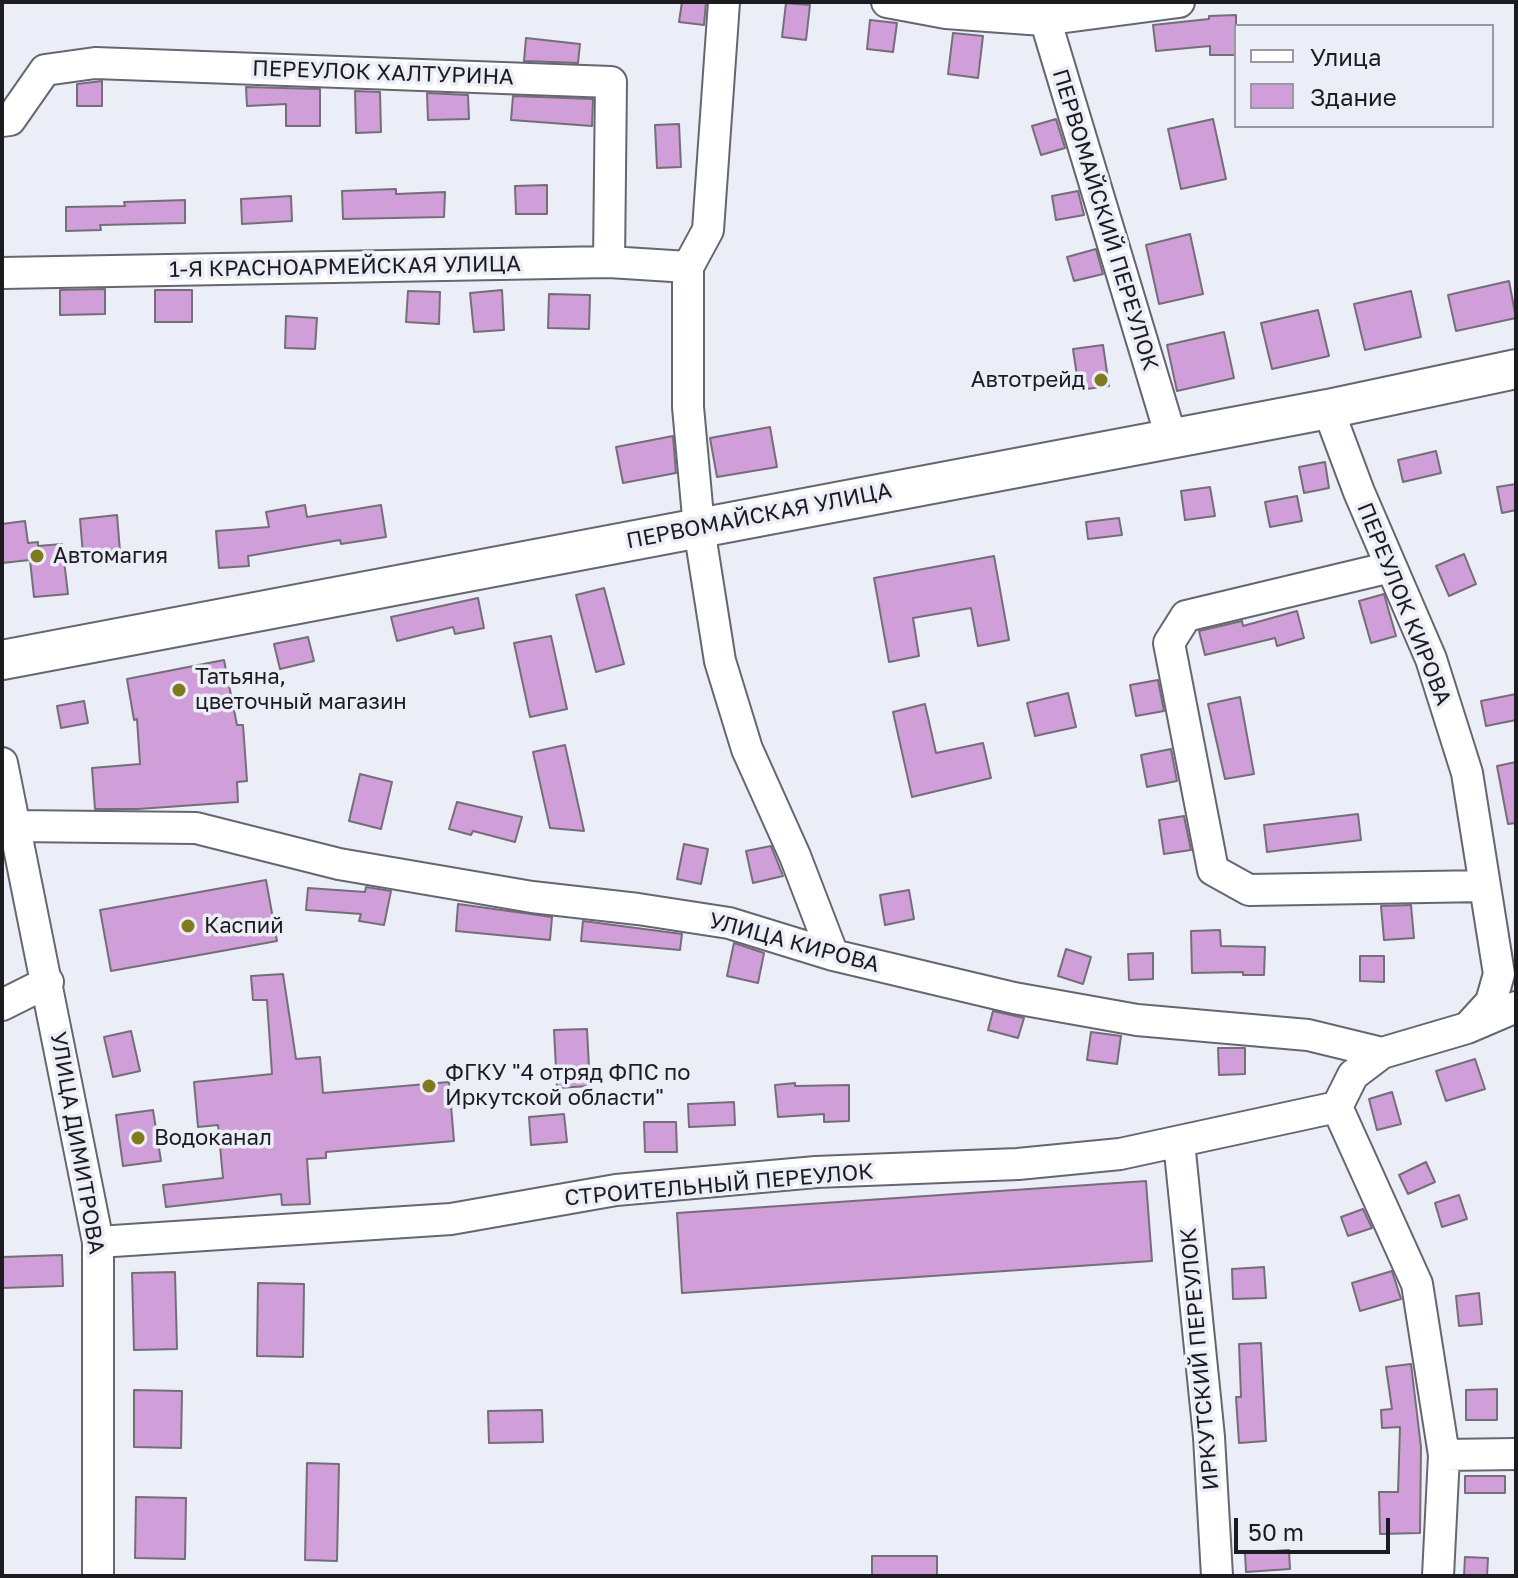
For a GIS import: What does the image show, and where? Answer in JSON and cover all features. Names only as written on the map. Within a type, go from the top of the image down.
[{"type":"main road","name":"ПЕРВОМАЙСКАЯ УЛИЦА","points":[[2,660],[1328,409],[1516,369]]},
{"type":"street","points":[[724,2],[708,230],[688,267],[688,407],[699,528],[720,661],[747,749],[795,856],[833,955]]},
{"type":"street","points":[[887,2],[946,13],[1041,11],[1179,2]]},
{"type":"street","name":"ПЕРВОМАЙСКИЙ ПЕРЕУЛОК","points":[[1041,11],[1171,437]]},
{"type":"street","name":"ПЕРЕУЛОК ХАЛТУРИНА","points":[[2,121],[10,120],[45,70],[95,63],[611,82],[609,262]]},
{"type":"street","name":"1-Я КРАСНОАРМЕЙСКАЯ УЛИЦА","points":[[2,273],[609,262],[688,267]]},
{"type":"street","name":"ПЕРЕУЛОК КИРОВА","points":[[1328,409],[1359,492],[1431,659],[1467,773],[1499,974],[1491,1002],[1467,1028]]},
{"type":"street","points":[[1391,567],[1186,616],[1169,643],[1213,870],[1249,890],[1485,886]]},
{"type":"street","name":"УЛИЦА ДИМИТРОВА","points":[[2,763],[98,1242],[98,1576]]},
{"type":"street","name":"УЛИЦА КИРОВА","points":[[15,826],[196,828],[339,864],[532,897],[729,923],[833,955],[1029,1001],[1137,1020],[1308,1035],[1382,1053]]},
{"type":"street","points":[[2,1005],[48,982]]},
{"type":"street","points":[[1438,1576],[1444,1455],[1417,1284],[1337,1107],[1353,1075],[1382,1053],[1467,1028],[1516,1007]]},
{"type":"street","name":"СТРОИТЕЛЬНЫЙ ПЕРЕУЛОК","points":[[98,1242],[451,1219],[616,1190],[816,1172],[1018,1164],[1120,1154],[1337,1107]]},
{"type":"street","name":"ИРКУТСКИЙ ПЕРЕУЛОК","points":[[1179,1142],[1209,1437],[1217,1576]]},
{"type":"street","points":[[1444,1455],[1516,1454]]},
{"type":"building","points":[[682,2],[706,2],[704,25],[679,22]]},
{"type":"building","points":[[786,3],[810,5],[806,40],[782,37]]},
{"type":"building","points":[[1236,15],[1234,55],[1210,55],[1210,46],[1156,51],[1153,25],[1209,19],[1209,16]]},
{"type":"building","points":[[870,20],[897,23],[893,52],[867,49]]},
{"type":"building","points":[[953,33],[983,36],[978,78],[948,74]]},
{"type":"building","points":[[526,38],[580,44],[578,63],[524,61]]},
{"type":"building","points":[[102,81],[102,106],[77,106],[77,84]]},
{"type":"building","points":[[246,87],[320,89],[320,126],[286,126],[286,104],[247,106]]},
{"type":"building","points":[[355,91],[380,92],[381,132],[356,133]]},
{"type":"building","points":[[427,93],[468,95],[469,119],[428,120]]},
{"type":"building","points":[[513,96],[593,99],[592,126],[511,120]]},
{"type":"building","points":[[1056,119],[1065,148],[1041,155],[1032,126]]},
{"type":"building","points":[[1213,119],[1226,179],[1181,189],[1168,129]]},
{"type":"building","points":[[679,124],[681,167],[657,168],[655,125]]},
{"type":"building","points":[[547,185],[547,214],[516,214],[515,186]]},
{"type":"building","points":[[396,189],[396,194],[445,192],[444,217],[343,219],[342,191]]},
{"type":"building","points":[[1078,191],[1084,215],[1056,220],[1052,196]]},
{"type":"building","points":[[291,196],[292,221],[242,224],[241,199]]},
{"type":"building","points":[[185,200],[185,223],[100,225],[101,230],[66,231],[66,207],[125,206],[124,202]]},
{"type":"building","points":[[1190,234],[1203,294],[1159,304],[1146,245]]},
{"type":"building","points":[[1096,249],[1103,274],[1074,281],[1067,257]]},
{"type":"building","points":[[1509,281],[1516,318],[1456,331],[1448,295]]},
{"type":"building","points":[[105,289],[105,314],[60,315],[60,290]]},
{"type":"building","points":[[155,290],[192,290],[192,322],[155,322]]},
{"type":"building","points":[[502,290],[504,330],[474,332],[470,293]]},
{"type":"building","points":[[408,291],[440,292],[439,324],[406,322]]},
{"type":"building","points":[[1411,291],[1421,337],[1365,350],[1354,304]]},
{"type":"building","points":[[549,294],[590,295],[589,329],[548,328]]},
{"type":"building","points":[[1318,310],[1329,356],[1272,369],[1261,323]]},
{"type":"building","points":[[286,316],[317,318],[315,349],[285,348]]},
{"type":"building","points":[[1224,332],[1234,378],[1177,391],[1167,345]]},
{"type":"building","points":[[1103,345],[1109,386],[1079,390],[1073,349]]},
{"type":"building","points":[[770,427],[777,467],[717,477],[710,438]]},
{"type":"building","points":[[673,436],[676,473],[623,483],[616,447]]},
{"type":"building","points":[[1436,451],[1441,473],[1403,482],[1398,460]]},
{"type":"building","points":[[1325,462],[1329,488],[1304,493],[1299,467]]},
{"type":"building","points":[[1516,484],[1516,510],[1502,513],[1497,487]]},
{"type":"building","points":[[1210,487],[1215,516],[1185,520],[1181,491]]},
{"type":"building","points":[[1297,496],[1302,521],[1270,527],[1265,502]]},
{"type":"building","points":[[305,505],[307,517],[381,505],[386,537],[341,544],[340,540],[248,556],[249,566],[219,568],[216,531],[269,527],[266,512]]},
{"type":"building","points":[[117,515],[120,551],[83,555],[80,519]]},
{"type":"building","points":[[1119,518],[1122,535],[1088,539],[1086,522]]},
{"type":"building","name":"Автомагия","points":[[25,521],[28,543],[38,542],[38,546],[62,544],[68,594],[34,597],[30,560],[2,563],[2,524]]},
{"type":"building","points":[[1464,554],[1476,584],[1449,596],[1436,566]]},
{"type":"building","points":[[994,556],[1009,640],[978,646],[971,608],[913,618],[919,656],[889,662],[874,578]]},
{"type":"building","points":[[604,588],[624,664],[596,672],[576,595]]},
{"type":"building","points":[[1384,594],[1396,636],[1371,643],[1359,601]]},
{"type":"building","points":[[478,598],[484,628],[455,634],[453,627],[397,641],[391,617]]},
{"type":"building","points":[[1297,611],[1304,638],[1277,646],[1275,638],[1205,655],[1199,631],[1242,621],[1243,626]]},
{"type":"building","points":[[551,636],[567,709],[530,717],[514,643]]},
{"type":"building","points":[[308,637],[314,661],[280,669],[274,644]]},
{"type":"building","points":[[224,660],[237,725],[243,725],[247,781],[237,782],[238,802],[95,809],[92,768],[140,764],[137,719],[134,720],[127,679]]},
{"type":"building","points":[[1158,680],[1164,711],[1136,716],[1130,685]]},
{"type":"building","points":[[1068,693],[1076,727],[1035,736],[1027,703]]},
{"type":"building","points":[[1516,694],[1516,720],[1486,726],[1481,701]]},
{"type":"building","points":[[1240,697],[1254,774],[1225,779],[1208,704]]},
{"type":"building","points":[[84,701],[88,723],[61,728],[57,706]]},
{"type":"building","points":[[925,704],[936,753],[983,743],[991,778],[912,797],[893,712]]},
{"type":"building","points":[[565,745],[584,831],[550,828],[533,752]]},
{"type":"building","points":[[1171,749],[1177,781],[1147,787],[1141,755]]},
{"type":"building","points":[[1516,762],[1516,823],[1508,824],[1497,766]]},
{"type":"building","points":[[360,774],[392,782],[381,829],[349,821]]},
{"type":"building","points":[[457,802],[522,817],[515,842],[473,831],[471,835],[449,829]]},
{"type":"building","points":[[1358,814],[1361,840],[1267,852],[1264,825]]},
{"type":"building","points":[[1184,816],[1191,850],[1164,854],[1159,820]]},
{"type":"building","points":[[684,844],[708,849],[701,884],[677,879]]},
{"type":"building","points":[[771,846],[783,876],[753,883],[746,851]]},
{"type":"building","name":"Каспий","points":[[266,880],[277,941],[111,971],[100,910]]},
{"type":"building","points":[[366,887],[391,891],[384,925],[359,921],[361,914],[306,910],[308,888],[365,892]]},
{"type":"building","points":[[909,890],[914,919],[885,925],[880,895]]},
{"type":"building","points":[[458,904],[552,917],[550,940],[456,931]]},
{"type":"building","points":[[1411,905],[1414,938],[1384,940],[1381,906]]},
{"type":"building","points":[[583,921],[682,934],[680,950],[581,941]]},
{"type":"building","points":[[1220,930],[1221,946],[1265,947],[1264,975],[1243,975],[1243,972],[1192,973],[1191,931]]},
{"type":"building","points":[[734,943],[764,953],[758,983],[727,976]]},
{"type":"building","points":[[1066,949],[1091,957],[1083,984],[1058,976]]},
{"type":"building","points":[[1153,953],[1153,979],[1129,980],[1128,954]]},
{"type":"building","points":[[1360,956],[1384,956],[1384,982],[1360,981]]},
{"type":"building","points":[[283,974],[296,1059],[320,1057],[323,1093],[449,1082],[454,1141],[326,1152],[326,1158],[307,1159],[310,1204],[282,1205],[281,1194],[166,1207],[163,1185],[223,1178],[218,1125],[198,1127],[194,1082],[272,1074],[267,1000],[253,1000],[251,976]]},
{"type":"building","points":[[993,1011],[1024,1018],[1018,1038],[988,1030]]},
{"type":"building","points":[[587,1029],[590,1086],[557,1088],[554,1030]]},
{"type":"building","points":[[131,1031],[140,1071],[113,1077],[104,1037]]},
{"type":"building","points":[[1091,1032],[1121,1036],[1117,1064],[1087,1060]]},
{"type":"building","points":[[1218,1048],[1245,1048],[1245,1074],[1219,1075]]},
{"type":"building","points":[[1475,1059],[1485,1089],[1446,1101],[1436,1071]]},
{"type":"building","points":[[795,1083],[795,1086],[849,1085],[849,1121],[824,1122],[824,1114],[778,1117],[775,1085]]},
{"type":"building","points":[[1392,1092],[1401,1124],[1377,1130],[1369,1099]]},
{"type":"building","points":[[734,1102],[735,1125],[689,1127],[688,1104]]},
{"type":"building","name":"Водоканал","points":[[153,1110],[161,1161],[123,1166],[116,1115]]},
{"type":"building","points":[[564,1114],[567,1142],[531,1145],[529,1117]]},
{"type":"building","points":[[644,1122],[676,1122],[677,1152],[645,1152]]},
{"type":"building","points":[[1426,1162],[1435,1182],[1408,1194],[1399,1175]]},
{"type":"building","points":[[1146,1181],[1152,1261],[682,1293],[677,1213]]},
{"type":"building","points":[[1459,1195],[1467,1219],[1442,1227],[1435,1203]]},
{"type":"building","points":[[1363,1209],[1372,1228],[1348,1236],[1341,1217]]},
{"type":"building","points":[[62,1255],[63,1286],[2,1288],[2,1257]]},
{"type":"building","points":[[1264,1267],[1266,1298],[1233,1299],[1232,1269]]},
{"type":"building","points":[[1392,1271],[1401,1299],[1360,1311],[1352,1283]]},
{"type":"building","points":[[175,1272],[177,1349],[134,1350],[132,1273]]},
{"type":"building","points":[[258,1283],[304,1284],[303,1357],[257,1356]]},
{"type":"building","points":[[1479,1293],[1482,1324],[1459,1326],[1456,1296]]},
{"type":"building","points":[[1261,1343],[1266,1441],[1239,1443],[1236,1397],[1241,1397],[1239,1344]]},
{"type":"building","points":[[1411,1364],[1421,1447],[1420,1533],[1380,1534],[1379,1492],[1398,1492],[1400,1427],[1382,1428],[1381,1410],[1392,1409],[1386,1367]]},
{"type":"building","points":[[1497,1389],[1497,1420],[1466,1420],[1466,1390]]},
{"type":"building","points":[[134,1390],[182,1391],[181,1448],[134,1447]]},
{"type":"building","points":[[542,1410],[543,1442],[489,1443],[488,1411]]},
{"type":"building","points":[[307,1463],[339,1464],[337,1561],[305,1560]]},
{"type":"building","points":[[1465,1476],[1505,1476],[1505,1493],[1465,1493]]},
{"type":"building","points":[[136,1497],[186,1498],[185,1559],[135,1558]]},
{"type":"building","points":[[1289,1550],[1290,1569],[1246,1572],[1245,1553]]},
{"type":"building","points":[[872,1556],[937,1556],[937,1576],[872,1576]]},
{"type":"building","points":[[1465,1557],[1488,1558],[1487,1576],[1464,1576]]},
{"type":"place","name":"Автотрейд","points":[[1101,380]]},
{"type":"place","name":"Автомагия","points":[[37,556]]},
{"type":"place","name":"Татьяна, цветочный магазин","points":[[179,690]]},
{"type":"place","name":"Каспий","points":[[188,926]]},
{"type":"place","name":"ФГКУ \"4 отряд ФПС по Иркутской области\"","points":[[429,1086]]},
{"type":"place","name":"Водоканал","points":[[138,1138]]}]
